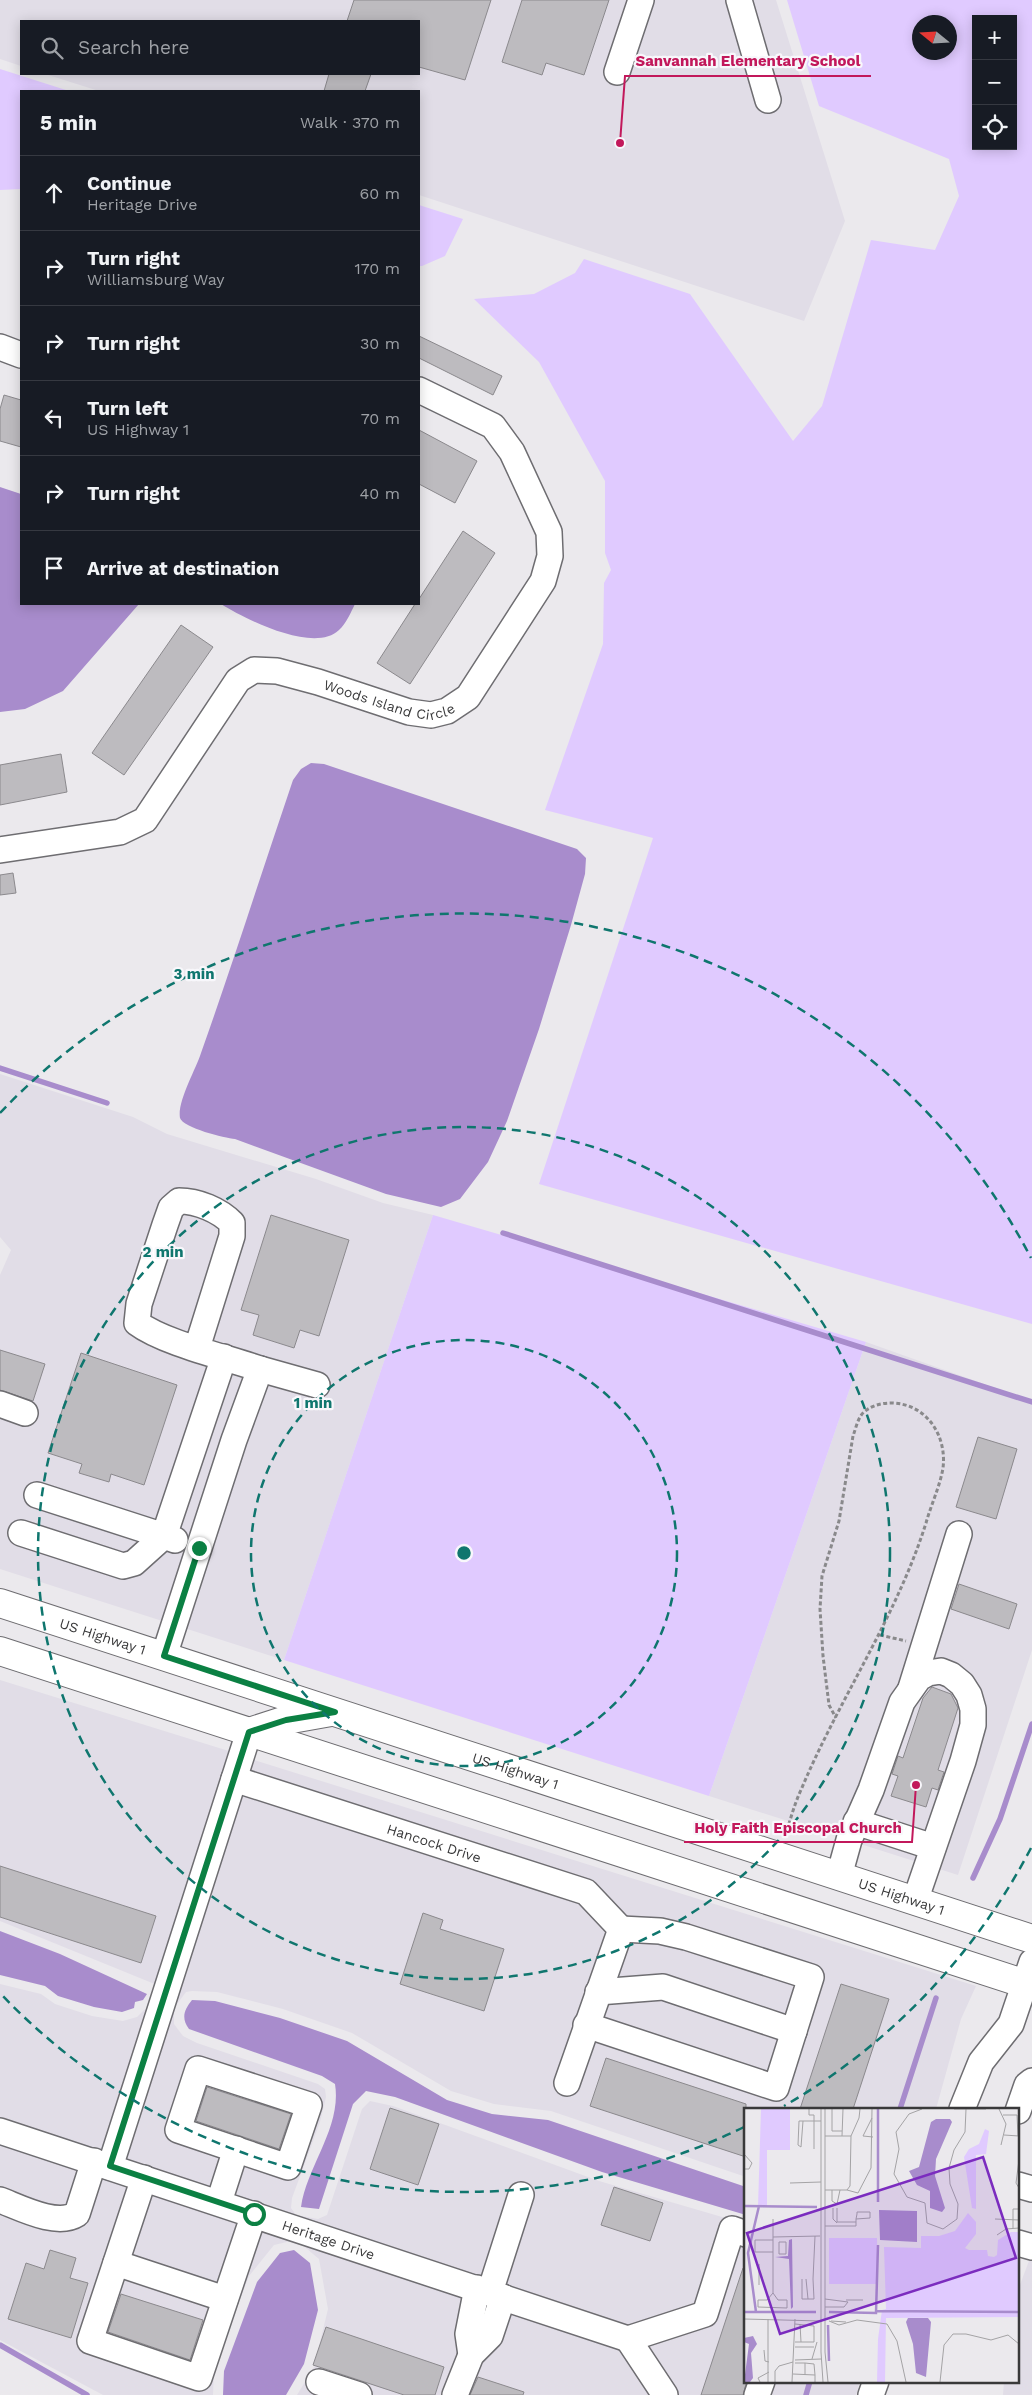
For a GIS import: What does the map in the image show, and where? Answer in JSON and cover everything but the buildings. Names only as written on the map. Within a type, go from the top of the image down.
[{"type":"main road","name":"US Highway 1","points":[[0,1603],[1032,1939]]},
{"type":"main road","points":[[0,1651],[249,1732],[1030,1977]]},
{"type":"main road","points":[[249,1732],[286,1720],[335,1712]]},
{"type":"street","points":[[617,72],[641,0]]},
{"type":"street","points":[[739,0],[768,100]]},
{"type":"street","points":[[0,347],[20,355]]},
{"type":"street","name":"Woods Island Circle","points":[[0,850],[120,832],[145,820],[238,680],[254,670],[276,671],[293,675],[421,714],[431,715],[447,711],[468,696],[544,581],[550,556],[549,532],[512,452],[493,426],[420,390]]},
{"type":"street","points":[[197,1348],[232,1236],[232,1223],[222,1214],[188,1201],[179,1201],[171,1208],[165,1224],[139,1304],[137,1323],[149,1332],[197,1348],[260,1369],[317,1385]]},
{"type":"street","points":[[21,1533],[124,1566],[134,1563],[164,1536],[224,1357]]},
{"type":"street","points":[[164,1656],[260,1369]]},
{"type":"street","points":[[0,1404],[25,1412]]},
{"type":"street","points":[[37,1495],[199,1548]]},
{"type":"street","points":[[911,1688],[959,1534]]},
{"type":"street","points":[[839,1876],[856,1822],[871,1790],[902,1702],[919,1678],[928,1673],[941,1671],[951,1675],[962,1684],[969,1695],[973,1709],[972,1725],[963,1761],[915,1901]]},
{"type":"street","points":[[0,2200],[57,2220],[70,2219],[77,2214],[102,2164],[249,1732]]},
{"type":"street","name":"Hancock Drive","points":[[234,1779],[586,1892],[621,1929]]},
{"type":"street","points":[[856,1822],[933,1847]]},
{"type":"street","points":[[567,2083],[586,2025],[621,1929],[660,1931],[678,1935],[811,1977],[776,2088],[586,2025]]},
{"type":"street","points":[[962,2108],[980,2062],[1011,2024],[1030,1977]]},
{"type":"street","points":[[598,1992],[663,1987],[794,2031]]},
{"type":"street","points":[[198,2069],[309,2105],[288,2166],[236,2149],[178,2130],[198,2069]]},
{"type":"street","points":[[1019,2108],[1027,2085],[1032,2081]]},
{"type":"street","name":"Heritage Drive","points":[[0,2131],[628,2339]]},
{"type":"street","points":[[219,2202],[236,2149]]},
{"type":"street","points":[[144,2178],[90,2341],[199,2378],[254,2214]]},
{"type":"street","points":[[454,2395],[470,2355],[468,2334],[490,2292],[521,2195]]},
{"type":"street","points":[[664,2395],[628,2339],[705,2314],[732,2229],[744,2233]]},
{"type":"street","points":[[116,2263],[225,2299]]},
{"type":"street","points":[[319,2382],[359,2395]]},
{"type":"street","points":[[757,2395],[762,2382]]},
{"type":"street","points":[[871,2395],[876,2382]]},
{"type":"path","points":[[778,1856],[800,1790],[880,1635],[913,1564],[943,1470],[944,1448],[939,1434],[927,1416],[899,1403],[883,1403],[871,1407],[862,1413],[853,1436],[839,1521],[822,1576],[820,1610],[822,1656],[829,1705],[836,1718]]},
{"type":"shaded area","points":[[0,0],[776,0],[845,221],[804,321],[420,195],[420,90],[96,90],[48,75],[420,75],[420,20],[20,20],[20,66],[0,59]]},
{"type":"shaded area","points":[[787,0],[1032,0],[1032,1324],[539,1184],[653,838],[545,810],[603,644],[604,583],[611,570],[605,553],[605,481],[539,362],[474,299],[534,294],[575,273],[584,259],[690,294],[793,441],[822,406],[871,240],[935,250],[959,196],[949,159],[819,106]]},
{"type":"shaded area","points":[[0,69],[66,90],[20,90],[20,189],[0,190]]},
{"type":"shaded area","points":[[420,205],[463,219],[445,256],[420,266]]},
{"type":"shaded area","points":[[0,487],[20,494],[20,605],[138,605],[63,691],[25,709],[0,712]]},
{"type":"shaded area","points":[[223,605],[354,605],[339,630],[328,636],[313,638],[280,632],[246,618]]},
{"type":"shaded area","points":[[311,763],[324,764],[577,849],[586,858],[585,874],[571,925],[539,1029],[507,1121],[488,1162],[460,1199],[441,1207],[386,1194],[235,1139],[196,1129],[183,1122],[180,1118],[181,1103],[199,1060],[293,780],[301,769]]},
{"type":"shaded area","points":[[0,1074],[133,1117],[167,1134],[316,1179],[383,1203],[433,1215],[284,1660],[0,1569],[0,1275],[11,1250],[0,1237]]},
{"type":"shaded area","points":[[433,1215],[866,1342],[709,1796],[284,1660]]},
{"type":"shaded area","points":[[866,1342],[1032,1401],[1032,1650],[958,1875],[709,1796]]},
{"type":"shaded area","points":[[0,1680],[232,1752],[157,1985],[0,1921]]},
{"type":"shaded area","points":[[251,1759],[976,1986],[961,2019],[936,2108],[744,2108],[744,2176],[551,2111],[494,2104],[451,2091],[352,2033],[283,2009],[217,1992],[192,1991],[186,1992],[174,2008],[174,2024],[183,2036],[197,2043],[318,2084],[325,2089],[326,2097],[320,2122],[292,2198],[291,2208],[296,2215],[318,2219],[327,2215],[362,2109],[370,2101],[393,2106],[599,2181],[744,2223],[744,2382],[860,2382],[856,2395],[297,2395],[314,2367],[328,2309],[319,2259],[300,2243],[291,2241],[274,2245],[249,2276],[214,2368],[213,2395],[103,2395],[0,2340],[0,2140],[123,2161],[241,1791],[594,1886],[247,1774]]},
{"type":"shaded area","points":[[0,1931],[60,1954],[147,1994],[143,2000],[135,2002],[134,2008],[122,2012],[94,2007],[58,1996],[45,1986],[0,1975]]},
{"type":"shaded area","points":[[0,1984],[41,1994],[55,2004],[92,2016],[123,2021],[137,2017],[144,2010],[150,2008],[104,2155],[0,2121]]},
{"type":"shaded area","points":[[192,2000],[215,2001],[280,2018],[347,2041],[447,2100],[492,2114],[548,2120],[744,2186],[744,2214],[602,2172],[395,2097],[366,2091],[353,2104],[319,2209],[301,2207],[304,2192],[329,2131],[336,2100],[335,2084],[322,2076],[189,2029],[184,2018],[187,2007]]},
{"type":"shaded area","points":[[294,2250],[310,2263],[318,2310],[304,2364],[286,2395],[223,2395],[224,2371],[257,2282],[280,2253]]},
{"type":"shaded area","points":[[1032,2253],[1032,2395],[1003,2395],[1004,2382],[1020,2382],[1020,2285]]},
{"type":"waterway","points":[[0,1068],[107,1103]]},
{"type":"waterway","points":[[503,1233],[1032,1402]]},
{"type":"waterway","points":[[973,1878],[1000,1819],[1032,1724]]},
{"type":"waterway","points":[[900,2108],[936,1998]]},
{"type":"waterway","points":[[0,2345],[87,2395]]},
{"type":"waterway","points":[[806,2395],[810,2382]]},
{"type":"place","name":"Sanvannah Elementary School","points":[[620,143]]},
{"type":"place","name":"Holy Faith Episcopal Church","points":[[916,1785]]},
{"type":"route","points":[[199,1548],[164,1656],[335,1712],[286,1720],[249,1732],[110,2166],[254,2214]]}]
